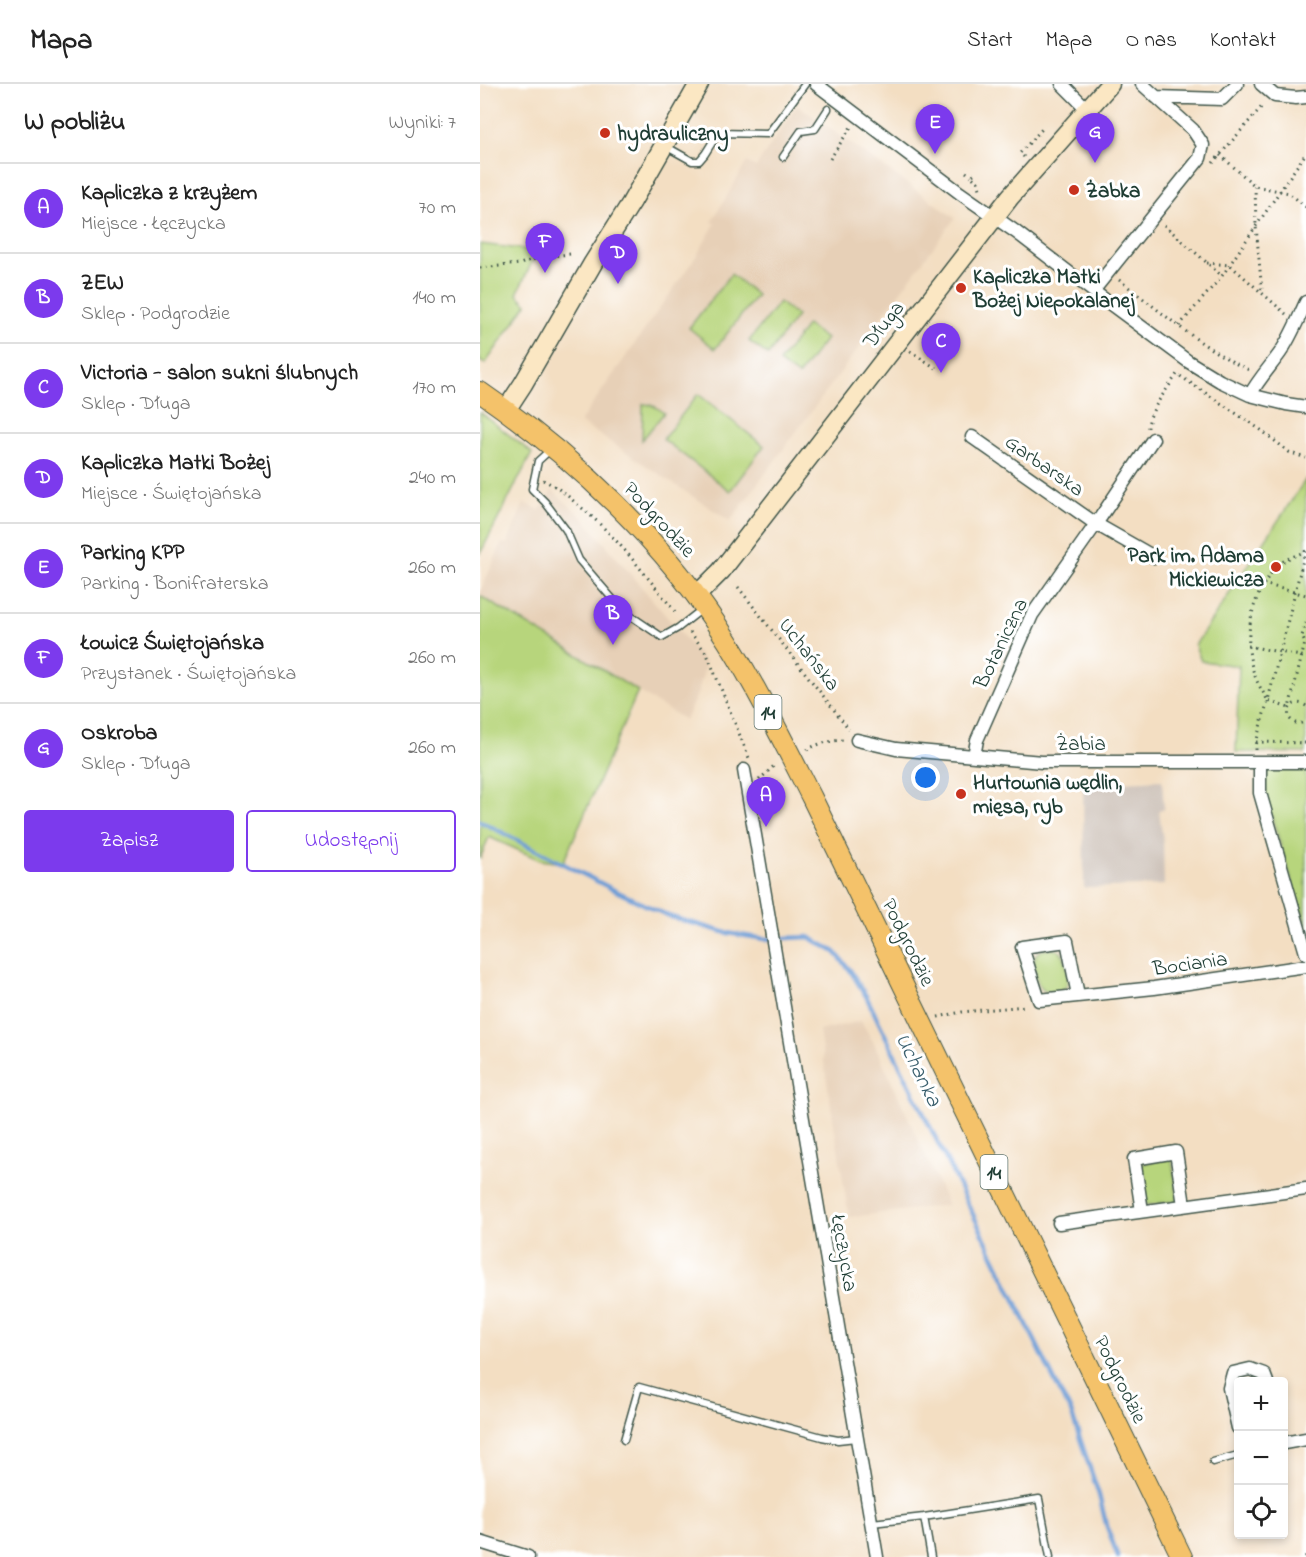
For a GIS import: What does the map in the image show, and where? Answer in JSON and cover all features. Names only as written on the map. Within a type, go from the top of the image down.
[{"type":"main road","name":"14","points":[[480,392],[506,410]]},
{"type":"main road","name":"Podgrodzie","points":[[506,410],[553,447],[637,526],[700,602],[728,642],[760,695],[1182,1557]]},
{"type":"street","points":[[506,410],[524,384],[699,84]]},
{"type":"street","points":[[816,84],[1189,362],[1220,381],[1250,395],[1306,407]]},
{"type":"street","points":[[1062,84],[1087,109]]},
{"type":"street","name":"Długa","points":[[700,602],[721,571],[994,217],[1110,84]]},
{"type":"street","points":[[1093,291],[1200,158],[1203,145],[1193,130],[1142,84]]},
{"type":"street","points":[[1156,97],[1222,99],[1237,84]]},
{"type":"street","points":[[1261,84],[1275,96],[1306,97]]},
{"type":"street","points":[[1250,395],[1255,384],[1291,336],[1306,302]]},
{"type":"street","name":"Garbarska","points":[[972,437],[1096,524]]},
{"type":"street","name":"Botaniczna","points":[[974,756],[976,740],[1032,615],[1153,439]]},
{"type":"street","points":[[1096,524],[1154,557]]},
{"type":"street","name":"Żabia","points":[[857,740],[896,749],[1042,762],[1306,762]]},
{"type":"street","points":[[1258,762],[1260,793],[1306,953]]},
{"type":"street","name":"Łęczycka","points":[[747,767],[767,913],[877,1557]]},
{"type":"street","points":[[1039,1000],[1023,946],[1067,941],[1078,995]]},
{"type":"street","name":"Bociania","points":[[1039,1000],[1154,988],[1306,966]]},
{"type":"street","points":[[1142,1211],[1134,1159],[1176,1152],[1184,1205]]},
{"type":"street","points":[[1059,1223],[1306,1189]]},
{"type":"street","points":[[1234,1408],[1229,1388],[1233,1373],[1250,1369],[1264,1374],[1265,1377]]},
{"type":"street","points":[[1288,1442],[1306,1438]]},
{"type":"street","points":[[480,1542],[528,1557]]},
{"type":"lane","points":[[664,146],[692,161],[699,161],[718,133],[768,134],[805,84]]},
{"type":"lane","points":[[783,157],[801,131],[815,129],[828,109]]},
{"type":"lane","points":[[553,447],[538,461],[532,489],[566,530],[579,560],[622,610],[662,638],[684,623],[700,602]]},
{"type":"lane","points":[[624,1440],[639,1387],[822,1437],[838,1440],[857,1437]]},
{"type":"lane","points":[[1213,1462],[1234,1456]]},
{"type":"lane","points":[[871,1523],[924,1518],[1039,1500],[1050,1557]]},
{"type":"lane","points":[[924,1518],[931,1557]]},
{"type":"path","points":[[830,159],[852,127]]},
{"type":"path","points":[[1024,157],[1020,153],[1042,128]]},
{"type":"path","points":[[1179,326],[1222,276],[1306,153]]},
{"type":"path","points":[[1220,155],[1255,186],[1289,193],[1306,207]]},
{"type":"path","points":[[966,172],[973,175],[980,189]]},
{"type":"path","points":[[1255,186],[1256,226],[1263,294]]},
{"type":"path","points":[[1162,224],[1222,276]]},
{"type":"path","points":[[480,268],[520,264],[541,257],[571,254]]},
{"type":"path","points":[[1208,263],[1230,265],[1297,323]]},
{"type":"path","points":[[1108,272],[1223,357],[1256,373]]},
{"type":"path","points":[[909,351],[936,368]]},
{"type":"path","points":[[1153,439],[1148,435],[1147,424],[1177,374],[1290,452],[1306,458]]},
{"type":"path","points":[[535,476],[555,485],[586,511],[634,561],[684,623],[706,654],[747,767]]},
{"type":"path","points":[[1289,708],[1268,701],[1254,676],[1248,646],[1251,616],[1263,584],[1281,563],[1306,550]]},
{"type":"path","points":[[1258,762],[1256,742],[1306,550]]},
{"type":"path","points":[[1263,584],[1306,595]]},
{"type":"path","name":"Uchańska","points":[[738,586],[857,740]]},
{"type":"path","points":[[1306,623],[1302,636],[1305,643],[1304,657],[1288,713],[1289,718],[1296,724],[1306,721]]},
{"type":"path","points":[[1248,646],[1304,657]]},
{"type":"path","points":[[1289,708],[1300,702],[1306,706]]},
{"type":"path","points":[[814,746],[831,741],[857,740]]},
{"type":"path","points":[[1256,742],[1306,743]]},
{"type":"path","points":[[755,783],[780,762]]},
{"type":"path","points":[[934,1018],[962,1012],[1031,1005],[1039,1000]]},
{"type":"shaded area","points":[[797,105],[955,218],[730,521],[580,422],[697,255],[715,224],[712,221],[747,162],[756,167]]},
{"type":"shaded area","points":[[552,490],[583,518],[706,663],[698,692],[685,720],[480,596],[502,543],[507,544],[524,503],[540,510]]},
{"type":"shaded area","points":[[1162,780],[1164,809],[1159,810],[1163,841],[1164,885],[1084,888],[1083,784]]},
{"type":"shaded area","points":[[861,1021],[875,1045],[948,1205],[849,1217],[819,1031]]},
{"type":"green space","points":[[480,244],[537,251],[517,294],[527,304],[485,364],[480,361]]},
{"type":"green space","points":[[731,274],[757,295],[715,349],[689,328]]},
{"type":"green space","points":[[779,302],[797,316],[768,355],[749,341]]},
{"type":"green space","points":[[807,325],[826,339],[798,376],[779,362]]},
{"type":"green space","points":[[698,394],[764,446],[730,491],[663,439]]},
{"type":"green space","points":[[643,404],[655,406],[664,413],[642,440]]},
{"type":"green space","points":[[480,412],[532,453],[480,554]]},
{"type":"green space","name":"Park im. Adama Mickiewicza","points":[[1306,479],[1306,753],[1236,752],[1239,666],[1201,661],[1195,645]]},
{"type":"green space","points":[[480,596],[638,691],[563,863],[540,860],[489,837],[480,859]]},
{"type":"green space","points":[[1270,768],[1306,770],[1306,926],[1266,799],[1264,778]]},
{"type":"green space","points":[[1054,949],[1060,951],[1063,956],[1068,982],[1063,990],[1049,992],[1042,989],[1034,963],[1040,951]]},
{"type":"green space","points":[[1170,1158],[1178,1201],[1148,1205],[1144,1203],[1141,1167],[1144,1163]]},
{"type":"waterway","name":"Uchanka","points":[[480,821],[671,917],[727,933],[765,939],[809,937],[835,952],[850,970],[866,996],[1070,1409],[1118,1557]]},
{"type":"place","name":"hydrauliczny","points":[[605,133]]},
{"type":"place","name":"Parking KPP","points":[[935,154]]},
{"type":"place","name":"Oskroba","points":[[1095,163]]},
{"type":"place","name":"Żabka","points":[[1074,190]]},
{"type":"place","name":"Łowicz Świętojańska","points":[[545,273]]},
{"type":"place","name":"Kapliczka Matki Bożej","points":[[618,284]]},
{"type":"place","name":"Kapliczka Matki Bożej Niepokalanej","points":[[961,288]]},
{"type":"place","name":"Victoria - salon sukni ślubnych","points":[[941,373]]},
{"type":"place","name":"Park im. Adama Mickiewicza","points":[[1276,567]]},
{"type":"place","name":"ZEW","points":[[613,645]]},
{"type":"place","name":"Hurtownia wędlin, mięsa, ryb","points":[[961,794]]},
{"type":"place","name":"Kapliczka z krzyżem","points":[[766,827]]}]
